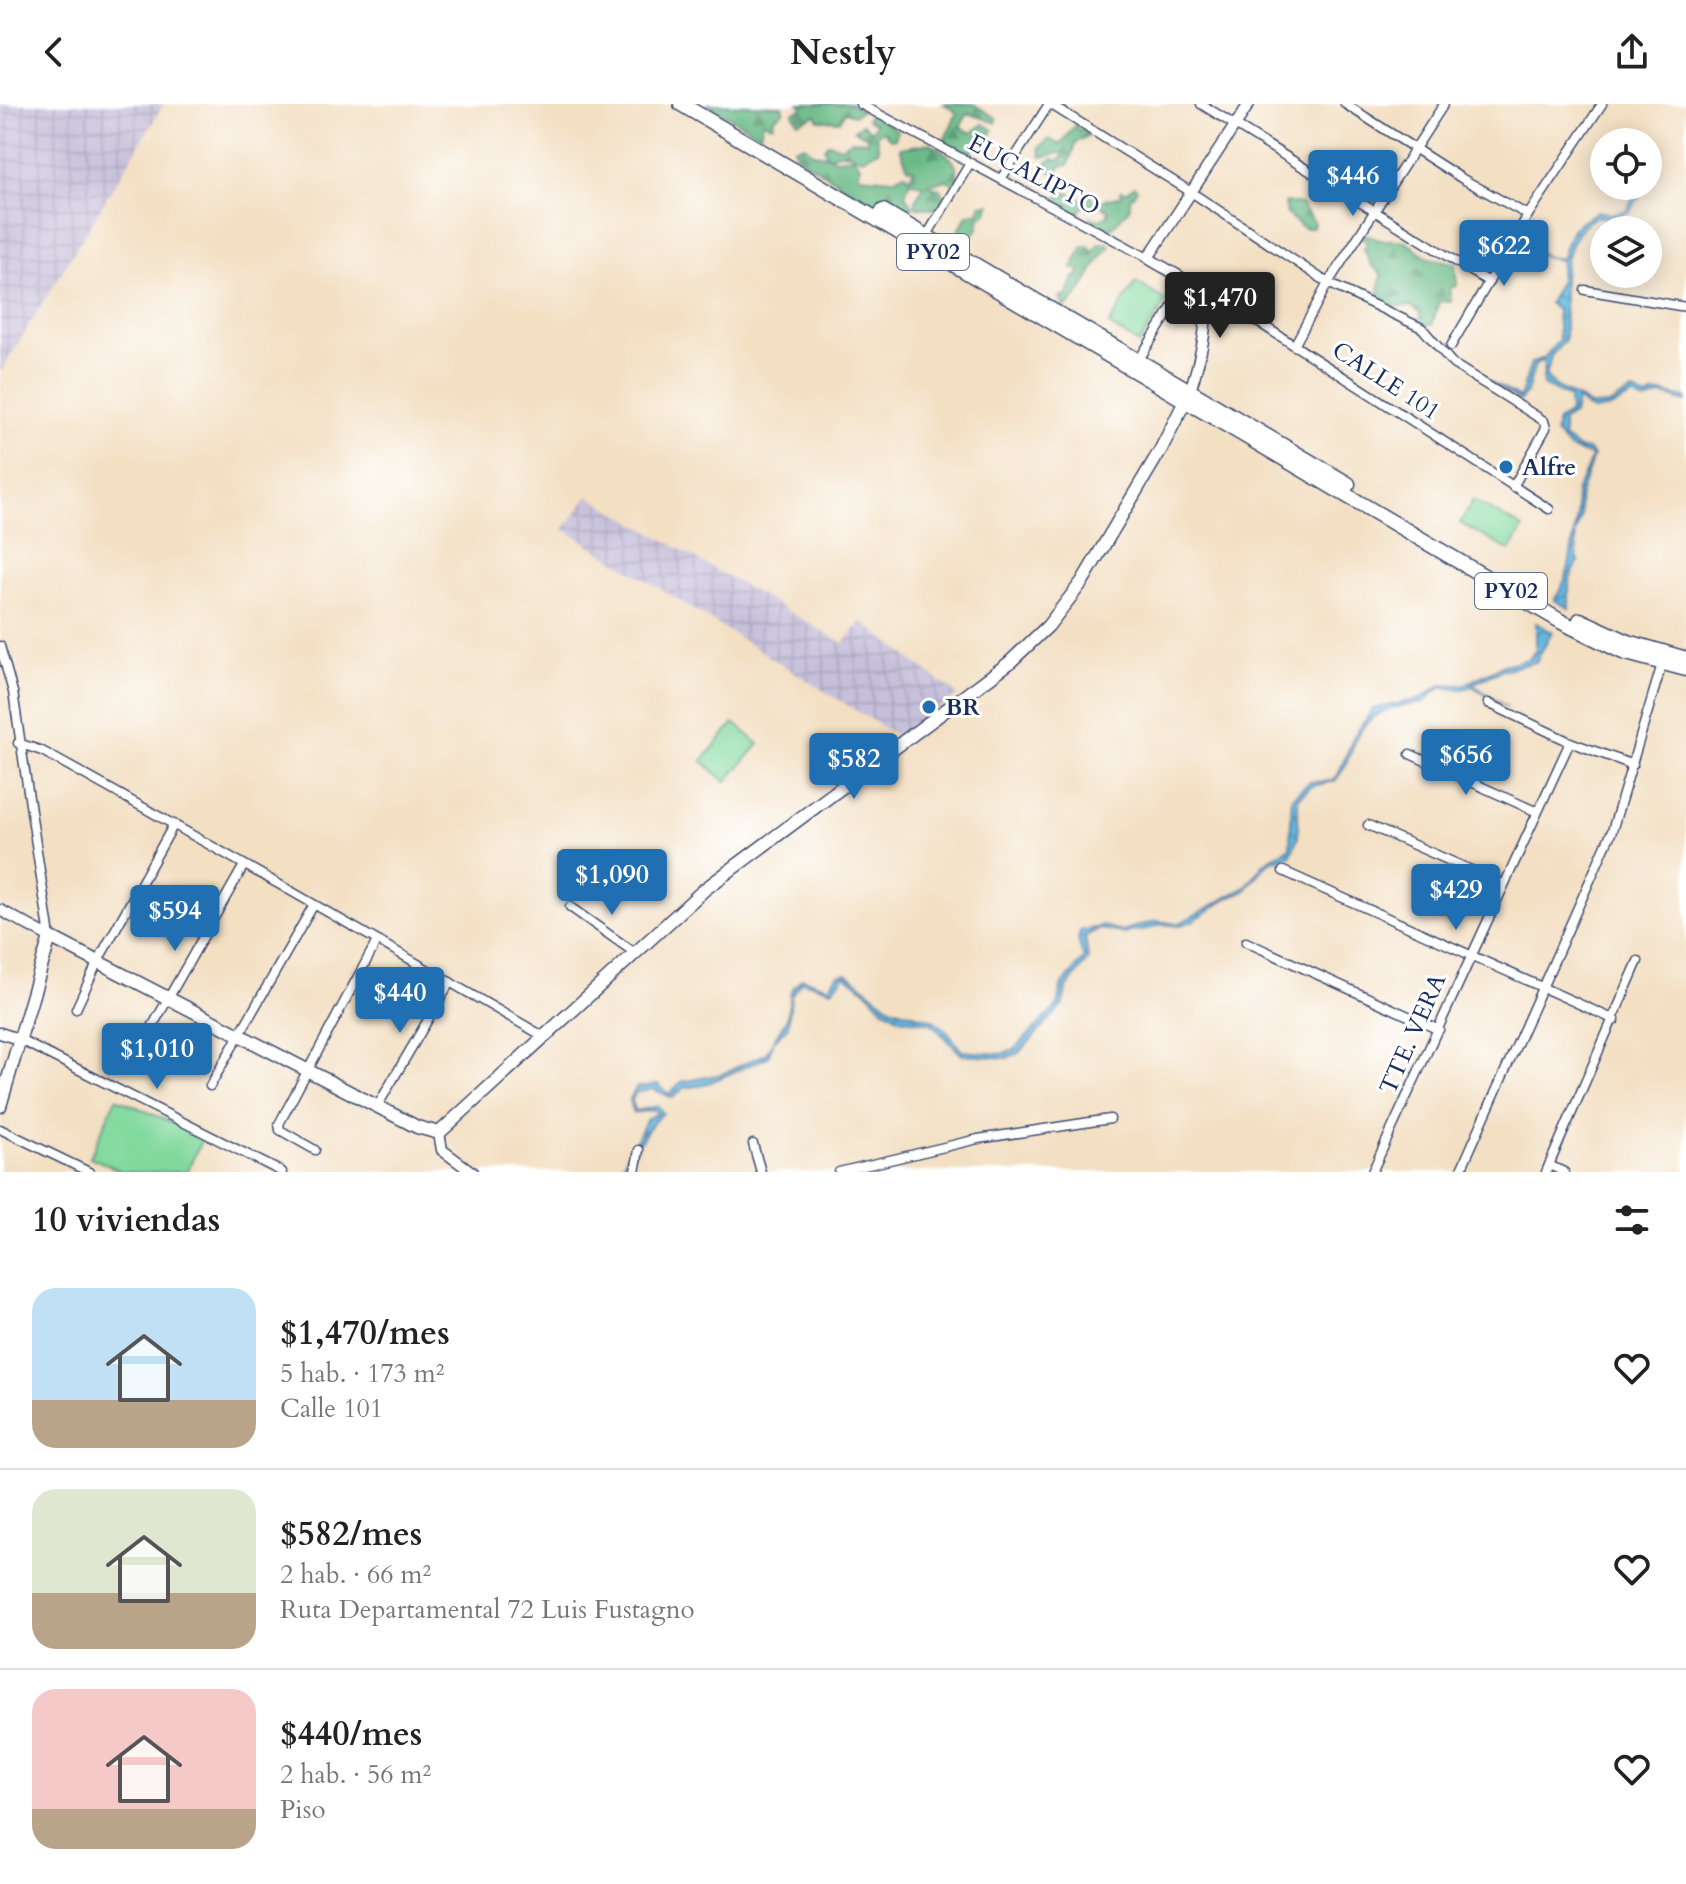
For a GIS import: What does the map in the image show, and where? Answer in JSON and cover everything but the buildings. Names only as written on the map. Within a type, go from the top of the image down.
[{"type":"highway","name":"PY02","points":[[681,104],[1575,618],[1628,642],[1686,659]]},
{"type":"highway","name":"PY02","points":[[700,104],[1138,361],[1188,396],[1562,622],[1623,652],[1686,669]]},
{"type":"main road","points":[[0,1106],[50,937],[99,959],[417,1127],[439,1133],[705,889],[999,671],[1048,626],[1106,544],[1188,396]]},
{"type":"street","name":"EUCALIPTO","points":[[860,104],[1148,258]]},
{"type":"street","points":[[1001,179],[1050,104],[1328,283],[1422,328],[1453,364],[1544,421],[1546,428],[1513,487]]},
{"type":"street","points":[[1201,104],[1489,282]]},
{"type":"street","points":[[1188,396],[1202,351],[1204,306],[1198,290],[1148,258],[1249,104]]},
{"type":"street","points":[[1345,104],[1528,215]]},
{"type":"street","points":[[1294,346],[1328,283],[1444,104]]},
{"type":"street","points":[[1451,346],[1528,215],[1602,104]]},
{"type":"street","points":[[926,237],[970,163]]},
{"type":"street","points":[[1138,361],[1181,293],[1198,290]]},
{"type":"street","name":"CALLE 101","points":[[1198,290],[1294,346],[1549,509]]},
{"type":"street","points":[[1585,290],[1686,307]]},
{"type":"street","points":[[0,646],[13,692],[18,743],[50,937]]},
{"type":"street","points":[[1460,1172],[1612,831],[1662,664]]},
{"type":"street","points":[[1488,703],[1570,742],[1633,765]]},
{"type":"street","name":"TTE. VERA","points":[[1373,1171],[1535,811],[1570,742]]},
{"type":"street","points":[[18,743],[42,751],[174,824],[243,867],[543,1036]]},
{"type":"street","points":[[1410,754],[1535,811]]},
{"type":"street","points":[[76,1009],[99,959],[174,824]]},
{"type":"street","points":[[1368,825],[1503,884]]},
{"type":"street","points":[[136,1055],[243,867]]},
{"type":"street","points":[[1283,871],[1615,1020]]},
{"type":"street","points":[[210,1086],[313,906]]},
{"type":"street","points":[[570,907],[635,953]]},
{"type":"street","points":[[0,910],[50,937]]},
{"type":"street","points":[[315,1150],[278,1127],[377,941]]},
{"type":"street","points":[[1246,942],[1439,1030]]},
{"type":"street","points":[[1564,1172],[1547,1168],[1615,1020],[1638,961]]},
{"type":"street","points":[[378,1105],[450,982]]},
{"type":"street","points":[[0,1033],[18,1039],[282,1172]]},
{"type":"street","points":[[839,1172],[978,1139],[1110,1119]]},
{"type":"street","points":[[0,1129],[89,1172]]},
{"type":"street","points":[[439,1133],[442,1150],[472,1172]]},
{"type":"street","points":[[753,1144],[761,1172]]},
{"type":"street","points":[[635,1172],[639,1150]]},
{"type":"shaded area","points":[[0,104],[164,104],[0,373]]},
{"type":"shaded area","points":[[588,496],[843,643],[862,622],[958,695],[897,736],[564,529]]},
{"type":"green space","points":[[707,104],[782,106],[784,111],[774,118],[773,125],[763,122],[760,135]]},
{"type":"green space","points":[[799,104],[851,104],[862,110],[854,115],[845,112],[840,121],[819,120],[816,115],[798,122],[793,113],[804,107]]},
{"type":"green space","points":[[944,104],[973,104],[997,119],[996,123],[968,113],[960,127],[971,133],[983,124],[993,130],[989,138],[984,134],[977,138],[971,156],[942,145],[957,113]]},
{"type":"green space","points":[[870,113],[898,131],[895,138],[890,139],[883,131],[876,135],[879,150],[863,158],[844,153],[828,156],[836,159],[854,157],[860,165],[859,176],[893,179],[904,173],[909,178],[914,169],[908,168],[900,148],[931,143],[952,160],[957,170],[956,185],[947,180],[928,184],[941,190],[946,199],[939,209],[916,207],[915,200],[924,186],[910,181],[905,195],[913,206],[906,217],[859,195],[799,158],[794,148],[805,145],[813,153],[827,155],[824,148],[829,143],[841,147],[851,140],[867,141],[868,137],[854,130],[862,124],[872,131],[875,123],[867,119]]},
{"type":"green space","points":[[1076,124],[1078,130],[1084,129],[1089,135],[1076,142],[1068,165],[1061,166],[1058,173],[1052,173],[1046,164],[1052,159],[1059,161],[1065,152],[1041,157],[1039,148],[1049,139],[1060,145]]},
{"type":"green space","points":[[1134,186],[1137,189],[1130,199],[1130,207],[1113,227],[1099,228],[1089,222],[1090,217],[1099,220],[1108,216],[1108,209],[1099,205],[1100,201],[1122,196],[1121,191],[1127,192]]},
{"type":"green space","points":[[1064,189],[1081,200],[1088,191],[1095,204],[1088,208],[1084,205],[1078,214],[1071,213],[1067,204],[1054,202]]},
{"type":"green space","points":[[1285,202],[1301,205],[1314,222],[1313,228],[1304,228],[1286,214]]},
{"type":"green space","points":[[990,204],[986,214],[979,218],[979,227],[963,247],[957,247],[954,240],[967,215],[979,212],[980,205]]},
{"type":"green space","points":[[1363,233],[1379,240],[1403,240],[1429,258],[1455,263],[1457,286],[1449,288],[1451,302],[1439,301],[1432,325],[1421,324],[1420,313],[1411,306],[1386,307],[1379,299],[1381,273],[1371,265],[1364,249],[1367,242],[1360,237]]},
{"type":"green space","points":[[1099,243],[1109,244],[1109,248],[1078,295],[1064,308],[1060,297],[1067,296],[1074,277],[1079,276],[1079,269],[1072,269],[1083,246],[1090,247],[1092,253]]},
{"type":"green space","points":[[1136,282],[1166,301],[1139,344],[1109,325]]},
{"type":"green space","points":[[1473,500],[1523,528],[1510,551],[1460,523]]},
{"type":"green space","points":[[734,723],[759,744],[726,782],[702,761]]},
{"type":"green space","points":[[116,1098],[203,1136],[187,1172],[123,1172],[90,1157]]},
{"type":"water","points":[[1632,200],[1637,200],[1630,211],[1620,216],[1590,216],[1597,211],[1611,214],[1627,210]]},
{"type":"water","points":[[1590,216],[1590,222],[1573,240],[1567,255],[1564,272],[1565,340],[1551,356],[1546,377],[1593,406],[1609,405],[1632,391],[1646,398],[1662,393],[1686,398],[1686,402],[1662,395],[1644,402],[1632,396],[1610,408],[1593,411],[1577,400],[1574,414],[1563,421],[1563,438],[1579,449],[1588,450],[1593,456],[1579,498],[1581,516],[1575,534],[1578,562],[1569,581],[1569,608],[1554,600],[1568,570],[1577,516],[1577,491],[1591,456],[1570,449],[1555,433],[1558,421],[1570,413],[1569,398],[1543,385],[1544,360],[1535,364],[1527,392],[1520,401],[1478,375],[1520,398],[1531,363],[1544,358],[1559,340],[1557,310],[1549,303],[1560,282],[1561,260],[1549,257],[1561,259],[1572,229]]},
{"type":"water","points":[[1536,623],[1552,632],[1536,662],[1502,670],[1472,684],[1508,708],[1472,686],[1443,688],[1431,694],[1425,702],[1390,709],[1372,719],[1357,736],[1345,766],[1335,781],[1312,786],[1298,798],[1298,837],[1291,855],[1268,863],[1244,892],[1179,926],[1162,924],[1126,934],[1099,929],[1085,936],[1088,960],[1066,989],[1063,1005],[1020,1052],[1008,1058],[962,1055],[931,1023],[900,1018],[884,1009],[845,975],[832,990],[802,981],[791,996],[788,1026],[773,1042],[768,1057],[704,1085],[684,1088],[673,1098],[653,1089],[635,1093],[632,1101],[634,1111],[658,1106],[663,1113],[619,1172],[646,1120],[658,1113],[653,1110],[633,1113],[630,1099],[636,1088],[658,1084],[668,1094],[682,1082],[723,1074],[766,1053],[787,1018],[791,990],[802,978],[829,987],[837,975],[847,973],[890,1007],[933,1020],[945,1029],[962,1051],[1000,1054],[1014,1050],[1059,1004],[1061,987],[1084,958],[1078,940],[1080,931],[1104,926],[1121,931],[1157,921],[1178,924],[1246,887],[1264,863],[1290,847],[1292,797],[1310,782],[1331,781],[1338,775],[1354,736],[1373,709],[1420,699],[1441,685],[1463,685],[1504,665],[1529,659],[1536,649]]},
{"type":"place","name":"Alfre","points":[[1506,467]]},
{"type":"place","name":"BR","points":[[929,707]]}]
